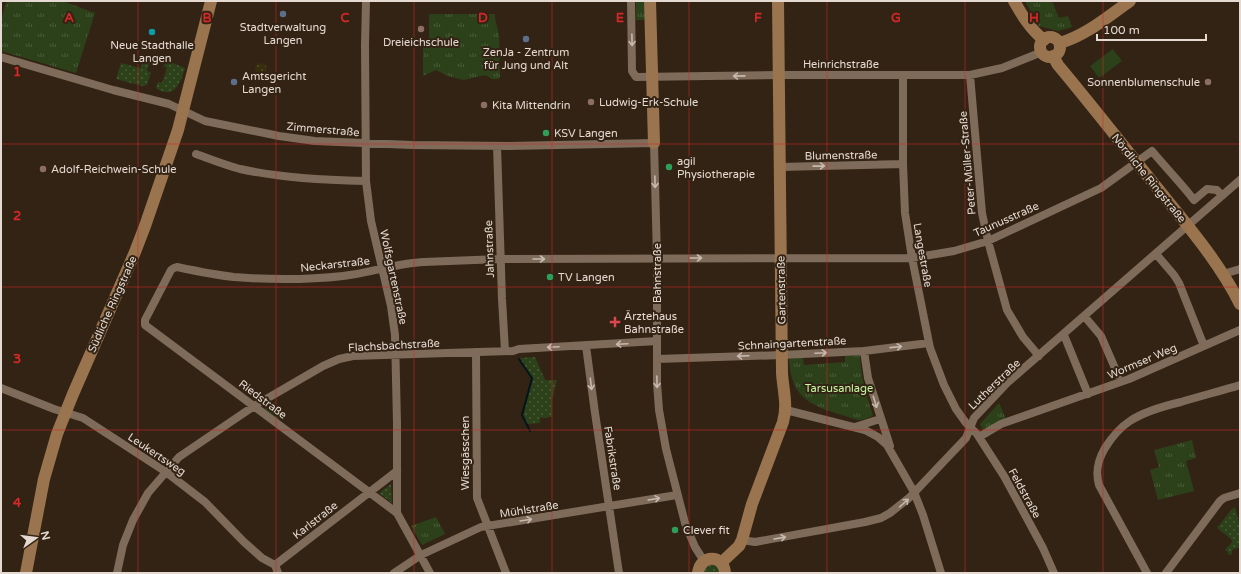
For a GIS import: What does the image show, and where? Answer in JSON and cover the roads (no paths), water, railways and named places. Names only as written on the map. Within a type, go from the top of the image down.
[{"type":"street","name":"Südliche Ringstraße","points":[[203,36],[205,21],[211,1]]},
{"type":"street","name":"Südliche Ringstraße","points":[[26,573],[47,467],[57,434],[135,252],[170,155],[203,36],[216,1]]},
{"type":"street","name":"Wolfsgartenstraße","points":[[366,1],[366,181],[371,221],[392,311],[396,356],[397,513],[430,573]]},
{"type":"street","name":"Heinrichstraße","points":[[631,1],[632,71],[636,77],[970,75],[1002,68],[1048,54]]},
{"type":"street","name":"Bahnstraße","points":[[650,1],[657,258],[657,391],[660,417],[677,495],[690,538],[704,561]]},
{"type":"street","name":"Gartenstraße","points":[[723,568],[742,540],[752,504],[783,422],[786,410],[786,398],[782,373],[778,1]]},
{"type":"street","points":[[1014,1],[1032,29],[1044,40]]},
{"type":"street","points":[[1060,43],[1070,40],[1089,30],[1130,1]]},
{"type":"street","points":[[1051,37],[1055,38],[1060,43],[1059,51],[1048,54],[1040,47],[1044,40],[1051,37]]},
{"type":"street","name":"Nördliche Ringstraße","points":[[1048,54],[1188,226],[1224,274],[1240,304]]},
{"type":"street","name":"Zimmerstraße","points":[[1,57],[113,90],[168,103],[205,121],[279,136],[315,141],[497,146],[654,143]]},
{"type":"street","name":"Langestraße","points":[[903,75],[903,164],[905,213],[912,258],[929,344],[935,364],[951,400],[961,417],[970,427]]},
{"type":"street","name":"Peter-Müller-Straße","points":[[970,75],[982,213],[988,241],[1007,310],[1023,337],[1039,356]]},
{"type":"street","name":"Jahnstraße","points":[[497,146],[500,259],[505,351]]},
{"type":"street","name":"Taunusstraße","points":[[657,258],[912,258],[949,252],[988,241],[1101,188],[1152,151],[1168,171],[1176,177],[1194,200],[1207,189],[1217,190],[1222,196]]},
{"type":"street","points":[[196,154],[225,165],[273,175],[366,181]]},
{"type":"street","name":"Blumenstraße","points":[[780,167],[903,164]]},
{"type":"street","name":"Lutherstraße","points":[[742,540],[755,542],[874,520],[890,513],[914,492],[966,438],[974,418],[998,392],[1240,180]]},
{"type":"street","points":[[1156,254],[1174,275],[1184,295],[1204,346]]},
{"type":"street","name":"Neckarstraße","points":[[144,322],[171,270],[174,268],[233,277],[288,280],[345,276],[418,262],[500,259],[657,258]]},
{"type":"street","points":[[1224,274],[1240,269]]},
{"type":"street","points":[[1084,317],[1101,336],[1118,374]]},
{"type":"street","name":"Riedstraße","points":[[144,322],[151,329],[369,492]]},
{"type":"street","name":"Wormser Weg","points":[[979,437],[1001,424],[1129,379],[1240,330]]},
{"type":"street","points":[[1064,335],[1088,394]]},
{"type":"street","name":"Flachsbachstraße","points":[[117,573],[123,545],[133,520],[148,493],[182,454],[254,406],[332,361],[353,356],[396,356],[505,351],[657,341]]},
{"type":"street","name":"Schnaingartenstraße","points":[[657,359],[864,351],[929,344]]},
{"type":"street","name":"Fabrikstraße","points":[[586,346],[619,573]]},
{"type":"street","points":[[864,351],[868,378],[891,451],[914,492],[924,515],[941,573]]},
{"type":"street","name":"Wiesgässchen","points":[[476,352],[476,495],[506,573]]},
{"type":"street","points":[[1147,573],[1099,485],[1096,471],[1098,462],[1116,433],[1130,421],[1139,416],[1159,408],[1240,385]]},
{"type":"street","name":"Leukertsweg","points":[[1,388],[83,418],[92,423],[166,472],[205,502],[244,542],[276,569]]},
{"type":"street","points":[[786,410],[855,427],[878,437],[891,451]]},
{"type":"street","points":[[855,427],[880,419]]},
{"type":"street","name":"Feldstraße","points":[[970,427],[979,437],[1004,476],[1043,548],[1054,573]]},
{"type":"street","name":"Karlstraße","points":[[276,569],[369,492],[397,471]]},
{"type":"street","points":[[369,492],[397,513]]},
{"type":"street","points":[[1166,573],[1220,501],[1224,498],[1240,493]]},
{"type":"street","name":"Mühlstraße","points":[[394,573],[421,555],[481,527],[677,495]]},
{"type":"street","points":[[698,573],[699,568],[704,561],[711,559],[715,559],[723,568]]},
{"type":"waterway","points":[[519,359],[532,378],[522,415],[530,431]]},
{"type":"place","name":"Stadtverwaltung Langen","points":[[283,14]]},
{"type":"place","name":"Dreieichschule","points":[[421,29]]},
{"type":"place","name":"Neue Stadthalle Langen","points":[[152,32]]},
{"type":"place","name":"ZenJa - Zentrum für Jung und Alt","points":[[526,39]]},
{"type":"place","name":"Amtsgericht Langen","points":[[234,82]]},
{"type":"place","name":"Sonnenblumenschule","points":[[1208,82]]},
{"type":"place","name":"Ludwig-Erk-Schule","points":[[591,102]]},
{"type":"place","name":"Kita Mittendrin","points":[[484,105]]},
{"type":"place","name":"KSV Langen","points":[[546,133]]},
{"type":"place","name":"agil Physiotherapie","points":[[669,167]]},
{"type":"place","name":"Adolf-Reichwein-Schule","points":[[43,169]]},
{"type":"place","name":"TV Langen","points":[[550,277]]},
{"type":"place","name":"Ärztehaus Bahnstraße","points":[[615,322]]},
{"type":"place","name":"Clever fit","points":[[675,530]]},
{"type":"park label","name":"Tarsusanlage","points":[[839,388]]}]
